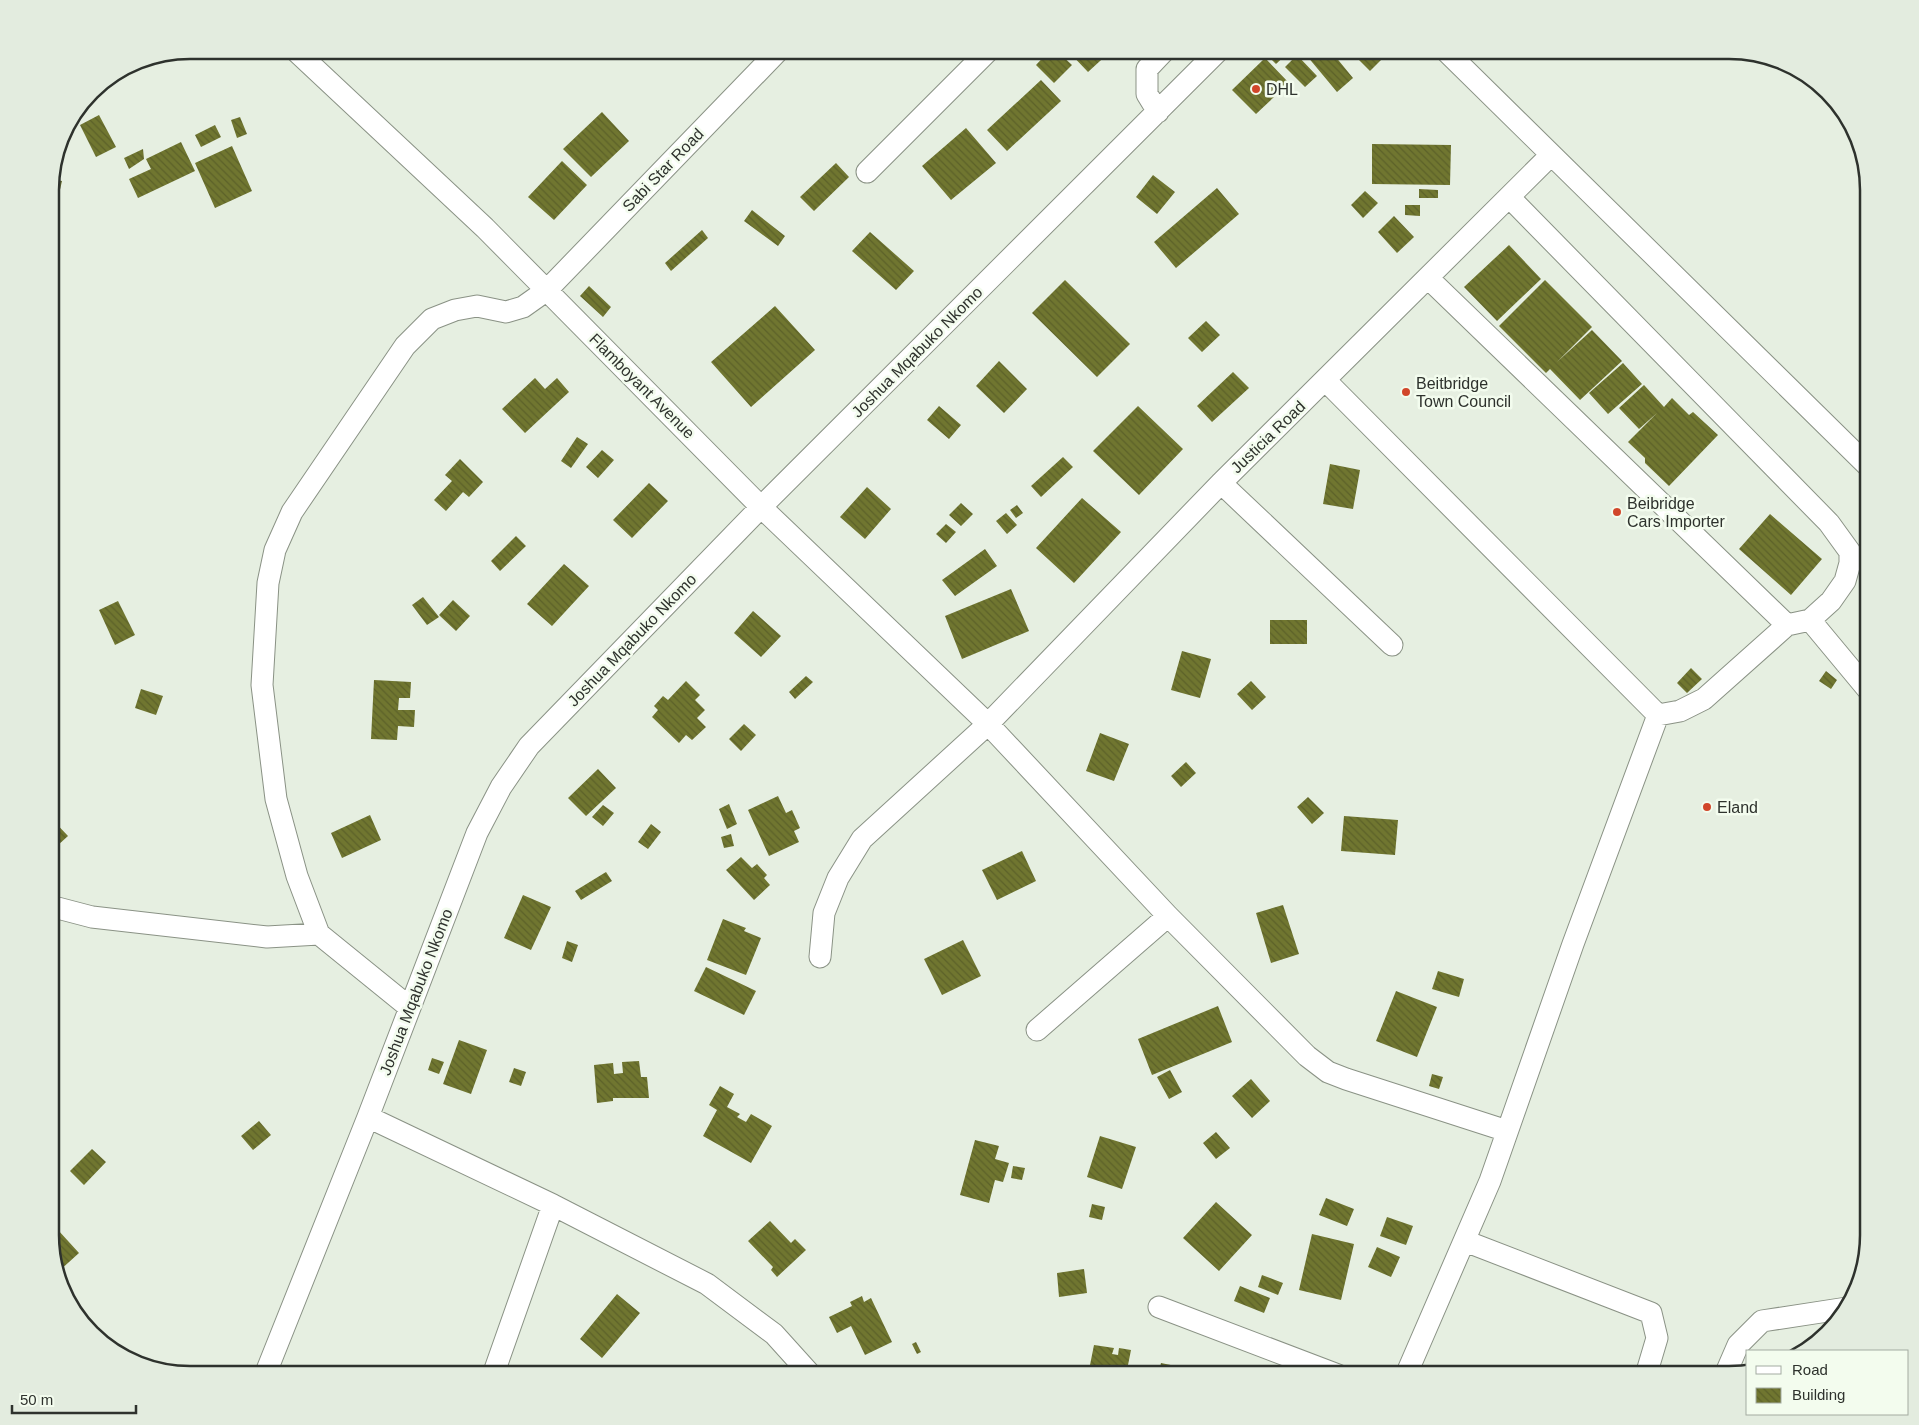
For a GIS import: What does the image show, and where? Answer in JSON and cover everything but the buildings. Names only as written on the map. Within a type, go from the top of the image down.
[{"type":"street","name":"Flamboyant Avenue","points":[[303,59],[547,290],[761,507],[988,724],[1168,916],[1307,1056],[1328,1072],[1346,1080],[1507,1131]]},
{"type":"street","name":"Sabi Star Road","points":[[319,934],[296,876],[276,799],[262,685],[268,583],[275,550],[292,512],[405,346],[432,319],[455,310],[477,306],[506,312],[523,307],[547,290],[770,59]]},
{"type":"street","points":[[867,172],[980,59]]},
{"type":"street","points":[[1156,59],[1147,69],[1147,94],[1158,112]]},
{"type":"street","name":"Joshua Mqabuko Nkomo","points":[[269,1366],[368,1117],[477,832],[501,787],[529,746],[761,507],[1210,59]]},
{"type":"street","points":[[1454,59],[1860,459]]},
{"type":"street","name":"Justicia Road","points":[[820,957],[824,913],[838,878],[862,839],[988,724],[1221,483],[1510,198],[1551,155]]},
{"type":"street","points":[[1510,198],[1822,516],[1850,552],[1850,563],[1845,581],[1830,601],[1810,620],[1786,625],[1704,700],[1680,710],[1658,715]]},
{"type":"street","points":[[1428,278],[1786,625]]},
{"type":"street","points":[[1326,380],[1658,715]]},
{"type":"street","points":[[1221,483],[1392,645]]},
{"type":"street","points":[[1810,620],[1860,680]]},
{"type":"street","points":[[1410,1366],[1490,1181],[1658,715]]},
{"type":"street","points":[[59,908],[92,917],[257,936],[319,934],[409,1007]]},
{"type":"street","points":[[1037,1030],[1168,916]]},
{"type":"street","points":[[368,1117],[553,1205],[708,1284],[774,1334],[803,1366]]},
{"type":"street","points":[[495,1366],[553,1205]]},
{"type":"street","points":[[1465,1240],[1651,1313],[1656,1338],[1648,1366]]},
{"type":"street","points":[[1159,1307],[1314,1366]]},
{"type":"street","points":[[1729,1366],[1738,1345],[1762,1321],[1837,1310]]},
{"type":"place","name":"DHL","points":[[1256,89]]},
{"type":"place","name":"Beitbridge Town Council","points":[[1406,392]]},
{"type":"place","name":"Beibridge Cars Importer","points":[[1617,512]]},
{"type":"place","name":"Eland","points":[[1707,807]]}]
